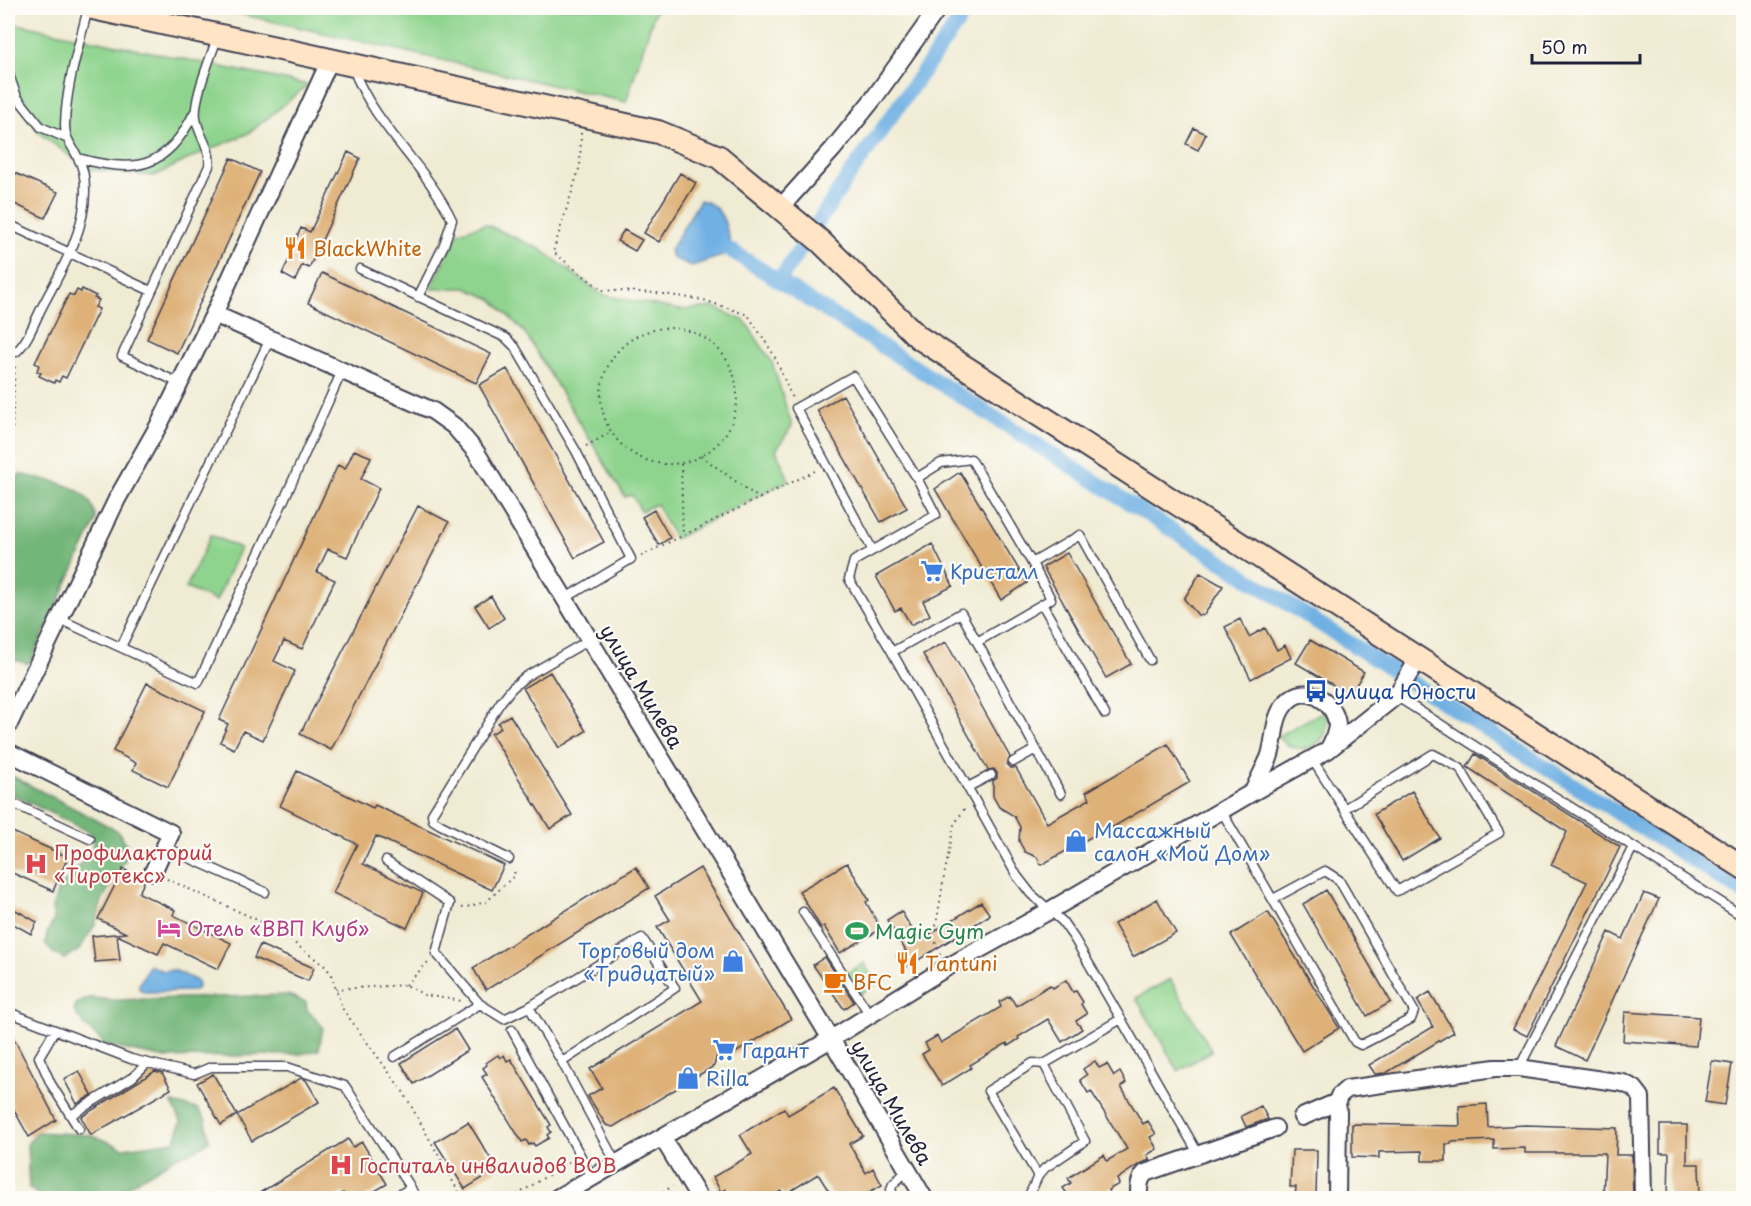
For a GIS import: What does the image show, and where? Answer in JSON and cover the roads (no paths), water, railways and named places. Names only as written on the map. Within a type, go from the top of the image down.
[{"type":"street","points":[[93,8],[658,132],[719,158],[820,241],[918,337],[1417,662],[1743,868]]},
{"type":"street","points":[[789,215],[833,149],[874,98],[938,8]]},
{"type":"street","points":[[8,726],[117,500],[160,423],[341,62]]},
{"type":"street","name":"улица Милева","points":[[214,314],[433,411],[454,426],[476,452],[831,1039],[924,1198]]},
{"type":"street","points":[[557,1198],[831,1039],[944,969],[1328,750],[1397,694],[1417,662]]},
{"type":"street","points":[[1253,792],[1269,756],[1278,716],[1287,700],[1298,694],[1306,693],[1319,697],[1327,703],[1334,712],[1337,726],[1328,750]]},
{"type":"street","points":[[8,752],[171,833],[153,872]]},
{"type":"street","points":[[1337,1198],[1338,1112],[1336,1102],[1347,1089],[1495,1068],[1519,1068],[1623,1083],[1634,1088],[1641,1096],[1643,1198]]},
{"type":"street","points":[[1302,1117],[1336,1102]]},
{"type":"street","points":[[1139,1198],[1140,1178],[1145,1173],[1275,1128]]},
{"type":"street","points":[[662,1137],[699,1198]]},
{"type":"lane","points":[[12,352],[26,339],[70,253],[82,219],[85,189],[78,158],[66,138],[68,96],[88,8]]},
{"type":"lane","points":[[78,158],[106,166],[125,167],[147,164],[175,143],[195,111],[218,35]]},
{"type":"lane","points":[[341,62],[441,200],[452,220],[448,236],[418,297]]},
{"type":"lane","points":[[8,72],[17,97],[41,127],[66,138]]},
{"type":"lane","points":[[179,383],[122,356],[209,166],[210,156],[199,131],[195,111]]},
{"type":"lane","points":[[8,224],[151,291]]},
{"type":"lane","points":[[360,269],[506,338],[515,347],[576,451],[632,559],[564,599]]},
{"type":"lane","points":[[121,647],[270,339]]},
{"type":"lane","points":[[59,619],[198,683],[342,370]]},
{"type":"lane","points":[[872,549],[796,408],[853,376],[917,478],[936,515],[854,561],[849,579],[1017,876],[1031,894],[1062,921],[1074,938],[1199,1155]]},
{"type":"lane","points":[[917,478],[941,463],[971,459],[1051,599],[977,642]]},
{"type":"lane","points":[[1032,563],[1080,536],[1150,660]]},
{"type":"lane","points":[[1042,604],[1105,714]]},
{"type":"lane","points":[[892,652],[961,613],[1061,794]]},
{"type":"lane","points":[[509,859],[441,825],[433,820],[432,814],[500,703],[512,688],[525,677],[589,640]]},
{"type":"lane","points":[[1397,694],[1743,917]]},
{"type":"lane","points":[[1012,762],[1036,749]]},
{"type":"lane","points":[[1312,759],[1344,809],[1397,891],[1498,833],[1460,768],[1433,754],[1344,809]]},
{"type":"lane","points":[[968,788],[991,775]]},
{"type":"lane","points":[[8,801],[90,839]]},
{"type":"lane","points":[[1221,810],[1355,1042],[1361,1045],[1411,1019],[1414,1011],[1339,880],[1325,871],[1273,899]]},
{"type":"lane","points":[[165,847],[265,892]]},
{"type":"lane","points":[[1519,1068],[1633,847]]},
{"type":"lane","points":[[386,861],[450,903],[436,953],[480,1004],[504,1019],[529,1007],[642,938],[675,988],[562,1062]]},
{"type":"lane","points":[[803,912],[870,1015]]},
{"type":"lane","points":[[394,1057],[480,1004]]},
{"type":"lane","points":[[529,1007],[562,1062],[616,1163]]},
{"type":"lane","points":[[8,1012],[130,1059],[194,1074],[211,1067],[287,1067],[345,1086],[416,1198]]},
{"type":"lane","points":[[1038,1176],[988,1091],[1033,1063],[1044,1064],[1121,1020]]},
{"type":"lane","points":[[55,1030],[39,1057],[51,1084],[79,1129]]},
{"type":"lane","points":[[512,1030],[592,1177]]},
{"type":"lane","points":[[71,1115],[133,1077],[147,1063]]},
{"type":"lane","points":[[1028,1198],[1038,1176],[1046,1168],[1085,1141],[1044,1064]]},
{"type":"lane","points":[[894,1198],[891,1189],[893,1184],[908,1170]]},
{"type":"lane","points":[[393,1198],[411,1188]]},
{"type":"water","points":[[700,200],[718,210],[725,222],[730,242],[722,256],[692,266],[672,258],[670,250]]},
{"type":"water","points":[[149,965],[163,971],[174,970],[197,981],[198,987],[195,991],[143,992],[138,987]]},
{"type":"waterway","points":[[779,281],[842,186],[968,8]]},
{"type":"waterway","points":[[727,248],[1744,893]]},
{"type":"place","name":"BlackWhite","points":[[295,248]]},
{"type":"place","name":"Кристалл","points":[[932,571]]},
{"type":"place","name":"улица Юности","points":[[1316,691]]},
{"type":"place","name":"Массажный салон «Мой Дом»","points":[[1076,841]]},
{"type":"place","name":"Профилакторий «Тиротекс»","points":[[36,864]]},
{"type":"place","name":"Отель «ВВП Клуб»","points":[[169,928]]},
{"type":"place","name":"Magic Gym","points":[[857,931]]},
{"type":"place","name":"Торговый дом «Тридцатый»","points":[[733,961]]},
{"type":"place","name":"Tantuni","points":[[907,963]]},
{"type":"place","name":"BFC","points":[[835,982]]},
{"type":"place","name":"Гарант","points":[[724,1050]]},
{"type":"place","name":"Rilla","points":[[688,1078]]},
{"type":"place","name":"Госпиталь инвалидов ВОВ","points":[[341,1165]]}]
